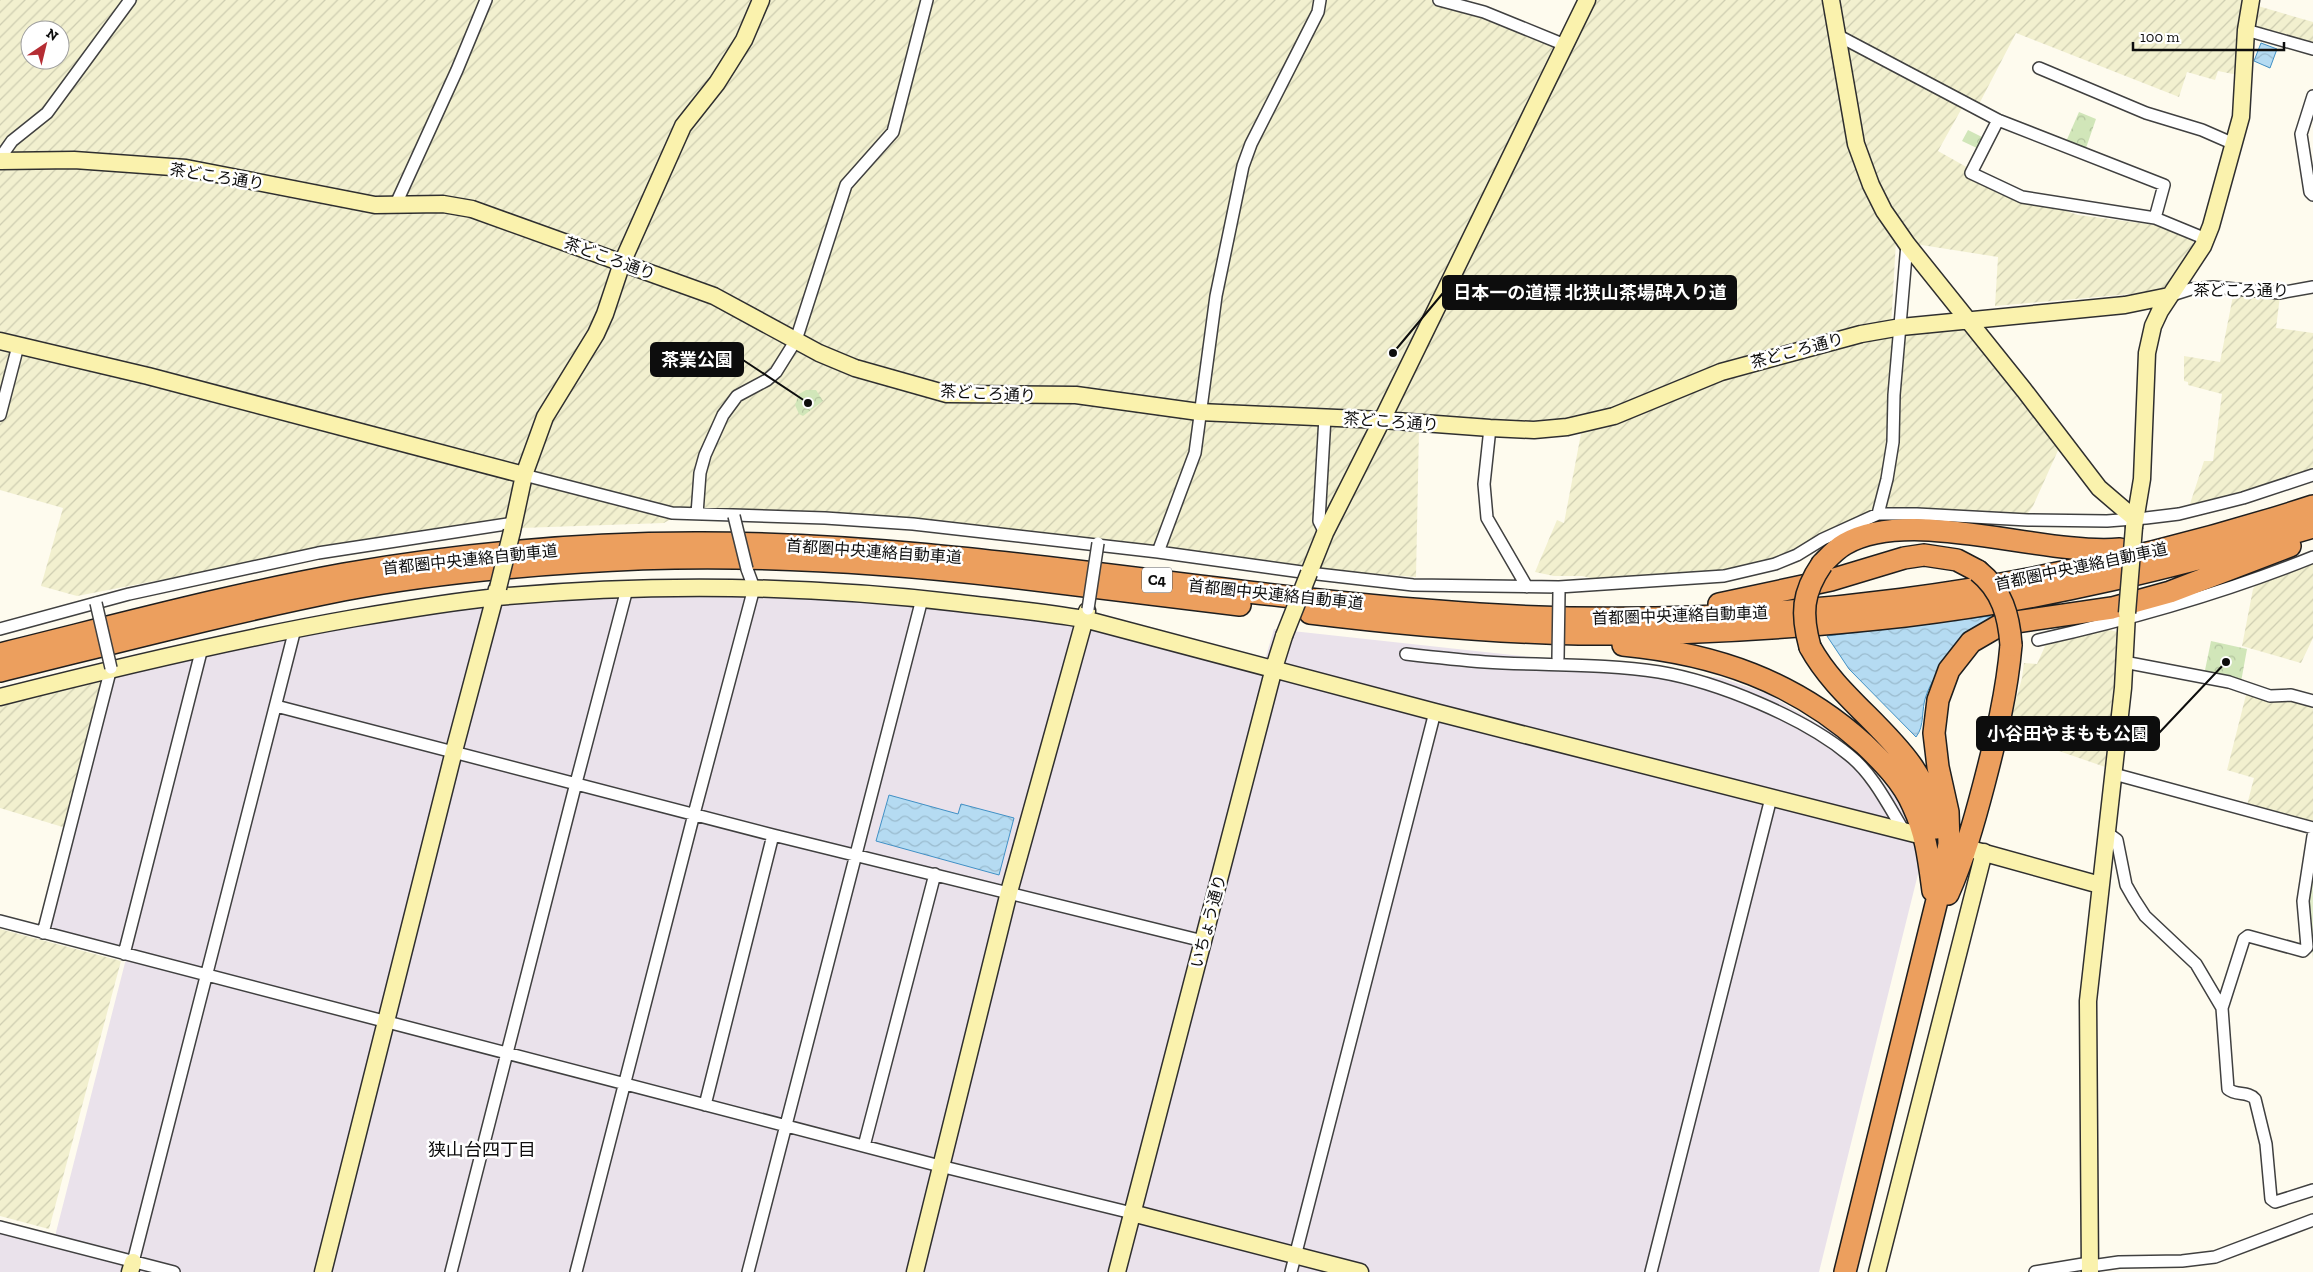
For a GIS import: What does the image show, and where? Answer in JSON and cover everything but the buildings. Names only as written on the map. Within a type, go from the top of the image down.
[{"type":"highway","name":"首都圏中央連絡自動車道","points":[[0,654],[217,601],[344,574],[462,557],[581,547],[689,543],[900,550],[1333,601],[1477,614],[1632,618],[1720,616],[1825,609],[1906,599],[2011,582],[2189,543],[2313,506]]},
{"type":"highway","name":"首都圏中央連絡自動車道","points":[[0,671],[219,617],[346,590],[503,569],[582,562],[690,558],[803,560],[944,570],[1390,623],[1579,634],[1681,632],[1826,624],[1908,616],[2104,582],[2187,562],[2313,527]]},
{"type":"highway","points":[[1833,1272],[1933,891],[1939,855],[1934,811],[1923,781],[1904,754],[1838,688],[1821,666],[1810,647],[1804,607],[1808,589],[1822,564],[1845,544],[1881,532],[1937,531],[2072,549],[2106,551],[2189,543]]},
{"type":"highway","points":[[1845,1272],[1949,844],[1948,812],[1938,767],[1934,733],[1938,700],[1949,670],[1971,642],[2002,624],[2112,608],[2170,592],[2313,537]]},
{"type":"highway","points":[[1477,614],[1637,614],[1708,606],[1763,596],[1831,580],[1904,558],[1924,555],[1943,556],[1957,560],[1978,571],[1996,590],[2004,606],[2010,627],[2011,645],[2007,678],[1997,730],[1974,822],[1959,870],[1926,943]]},
{"type":"highway","points":[[1448,627],[1659,648],[1696,655],[1733,666],[1780,686],[1829,716],[1852,734],[1870,750],[1900,784],[1913,805],[1922,826],[1928,850],[1933,891]]},
{"type":"street","points":[[0,159],[12,141],[47,113],[130,0]]},
{"type":"street","points":[[395,206],[457,70],[486,0]]},
{"type":"street","points":[[323,1272],[524,476],[545,417],[596,334],[605,314],[622,263],[683,126],[717,83],[732,59],[762,0]]},
{"type":"street","points":[[697,514],[700,472],[705,455],[723,415],[737,396],[767,380],[776,372],[796,340],[846,185],[892,132],[927,0]]},
{"type":"street","points":[[1158,552],[1195,453],[1216,296],[1243,166],[1251,144],[1318,12],[1320,0]]},
{"type":"street","points":[[1440,0],[1484,12],[1565,45]]},
{"type":"street","name":"いちょう通り","points":[[1117,1272],[1274,668],[1284,636],[1325,533],[1587,0]]},
{"type":"street","points":[[1831,0],[1850,117],[1860,158],[1884,211],[1907,244],[2047,419],[2099,488],[2134,522]]},
{"type":"street","points":[[2089,1268],[2088,1001],[2114,774],[2134,522],[2142,479],[2147,353],[2153,326],[2169,296],[2206,239],[2234,144],[2243,100],[2246,30],[2251,0]]},
{"type":"street","points":[[2246,30],[2313,49]]},
{"type":"street","points":[[1837,35],[1998,120],[2164,185],[2155,218]]},
{"type":"street","points":[[2038,68],[2146,113],[2202,130],[2234,144]]},
{"type":"street","points":[[2313,96],[2301,134],[2310,192],[2313,195]]},
{"type":"street","points":[[1998,120],[1971,174],[2022,197],[2155,218],[2206,239]]},
{"type":"street","name":"茶どころ通り","points":[[0,159],[74,160],[186,168],[375,205],[443,204],[472,209],[714,296],[819,353],[855,368],[947,394],[1076,395],[1199,412],[1382,420],[1534,430],[1567,427],[1614,416],[1750,362],[1861,334],[1901,327],[2125,305],[2169,296],[2191,288],[2213,287],[2279,293],[2313,287]]},
{"type":"street","points":[[1878,514],[1887,479],[1893,442],[1894,395],[1907,244]]},
{"type":"street","points":[[0,341],[148,376],[524,476],[672,513],[824,518],[914,524],[1098,543],[1309,573],[1413,585],[1527,587],[1559,590],[1724,576],[1775,564],[1797,555],[1823,538],[1878,514],[2134,522],[2146,518],[2179,514],[2243,498],[2313,475]]},
{"type":"street","points":[[0,415],[18,346]]},
{"type":"street","points":[[1325,417],[1319,521],[1325,533]]},
{"type":"street","points":[[1490,428],[1484,484],[1487,518],[1527,587]]},
{"type":"street","points":[[576,1272],[754,588],[747,569],[734,516]]},
{"type":"street","points":[[0,629],[129,594],[318,553],[512,527]]},
{"type":"street","points":[[915,1272],[1009,892],[1086,614],[1098,543]]},
{"type":"street","points":[[2038,640],[2266,576],[2313,558]]},
{"type":"street","points":[[451,1272],[627,588]]},
{"type":"street","points":[[0,696],[111,668],[202,648],[496,593],[627,588],[754,588],[922,599],[1054,614],[1086,614],[1435,712],[1909,833]]},
{"type":"street","points":[[1558,661],[1559,590]]},
{"type":"street","points":[[748,1272],[922,599]]},
{"type":"street","points":[[43,933],[111,668],[96,603]]},
{"type":"street","points":[[131,1267],[296,629]]},
{"type":"street","points":[[124,954],[202,648]]},
{"type":"street","points":[[1406,654],[1484,662],[1558,661],[1660,672],[1731,692],[1798,721],[1850,755],[1879,789],[1909,833]]},
{"type":"street","points":[[2124,662],[2229,682],[2270,696],[2291,695],[2313,701]]},
{"type":"street","points":[[276,706],[773,835],[1203,941]]},
{"type":"street","points":[[1293,1264],[1435,712]]},
{"type":"street","points":[[2114,774],[2313,828]]},
{"type":"street","points":[[1651,1272],[1771,798]]},
{"type":"street","points":[[2106,832],[2116,840],[2126,885],[2134,899],[2146,916],[2196,964],[2222,1008]]},
{"type":"street","points":[[705,1105],[773,835]]},
{"type":"street","points":[[2313,836],[2303,901],[2307,948],[2303,951],[2248,936],[2244,939],[2222,1008],[2228,1089],[2233,1093],[2249,1094],[2255,1099],[2266,1144],[2270,1199],[2275,1202],[2313,1190]]},
{"type":"street","points":[[1877,1272],[1978,851],[2100,884]]},
{"type":"street","points":[[864,1146],[935,874]]},
{"type":"street","points":[[0,921],[940,1166],[1132,1213],[1293,1264],[1360,1272]]},
{"type":"street","points":[[2036,1272],[2089,1268],[2119,1262],[2182,1261],[2215,1257],[2313,1220]]},
{"type":"street","points":[[0,1228],[131,1267],[174,1272]]},
{"type":"shaded area","points":[[0,0],[1443,0],[1569,51],[1595,0],[2246,0],[2238,75],[2218,71],[2215,80],[2187,72],[2179,97],[2016,33],[1978,106],[1967,99],[1938,151],[2011,192],[2078,215],[2156,225],[2193,239],[2193,246],[2165,291],[1995,306],[1998,257],[1896,241],[1891,326],[1961,319],[2060,446],[2033,506],[2026,516],[1856,518],[1826,531],[1802,547],[1765,564],[1719,570],[1598,580],[1582,576],[1554,576],[1535,572],[1557,520],[1564,523],[1584,418],[1563,422],[1419,429],[1416,577],[1299,568],[918,521],[671,519],[664,523],[521,528],[326,548],[77,596],[41,586],[63,508],[0,490]]},
{"type":"shaded area","points":[[2258,6],[2313,22],[2313,44],[2252,26]]},
{"type":"shaded area","points":[[2233,296],[2271,299],[2280,296],[2276,328],[2313,333],[2313,470],[2189,507],[2204,461],[2213,461],[2222,394],[2188,385],[2188,382],[2184,381],[2184,356],[2220,362]]},
{"type":"shaded area","points":[[2313,564],[2313,638],[2301,663],[2242,646],[2255,586]]},
{"type":"shaded area","points":[[631,592],[758,594],[928,603],[1086,621],[1262,670],[1274,629],[1722,678],[1768,694],[1833,733],[1874,771],[1895,797],[1921,850],[1921,862],[1819,1272],[0,1272],[0,1231],[53,1244],[128,951],[49,927],[114,674],[207,650],[503,601]]},
{"type":"shaded area","points":[[2100,628],[2118,632],[2119,686],[2108,768],[2007,733],[2022,678],[2024,663],[2037,664],[2046,644]]},
{"type":"shaded area","points":[[107,676],[66,828],[0,808],[0,703]]},
{"type":"shaded area","points":[[2247,691],[2313,703],[2313,821],[2310,823],[2247,805],[2254,778],[2227,770]]},
{"type":"shaded area","points":[[0,929],[121,961],[49,1229],[0,1216]]},
{"type":"green space","points":[[2079,112],[2096,119],[2085,151],[2065,144]]},
{"type":"green space","points":[[1968,130],[1986,139],[1981,150],[1962,141]]},
{"type":"green space","points":[[806,390],[816,390],[823,401],[803,416],[799,414],[795,405],[799,394]]},
{"type":"green space","points":[[2211,641],[2247,649],[2241,682],[2204,675]]},
{"type":"green space","points":[[2313,870],[2313,960],[2308,905]]},
{"type":"water","points":[[2261,43],[2277,49],[2270,68],[2254,61]]},
{"type":"water","points":[[1990,616],[1992,622],[1953,655],[1937,674],[1926,696],[1921,728],[1916,737],[1849,669],[1827,636]]},
{"type":"water","points":[[889,795],[958,814],[961,804],[1014,818],[999,875],[876,841]]},
{"type":"place","name":"日本一の道標 北狭山茶場碑入り道","points":[[1393,353]]},
{"type":"place","name":"茶業公園","points":[[808,403]]},
{"type":"place","name":"小谷田やまもも公園","points":[[2226,662]]},
{"type":"district","name":"狭山台四丁目","points":[[482,1150]]}]
